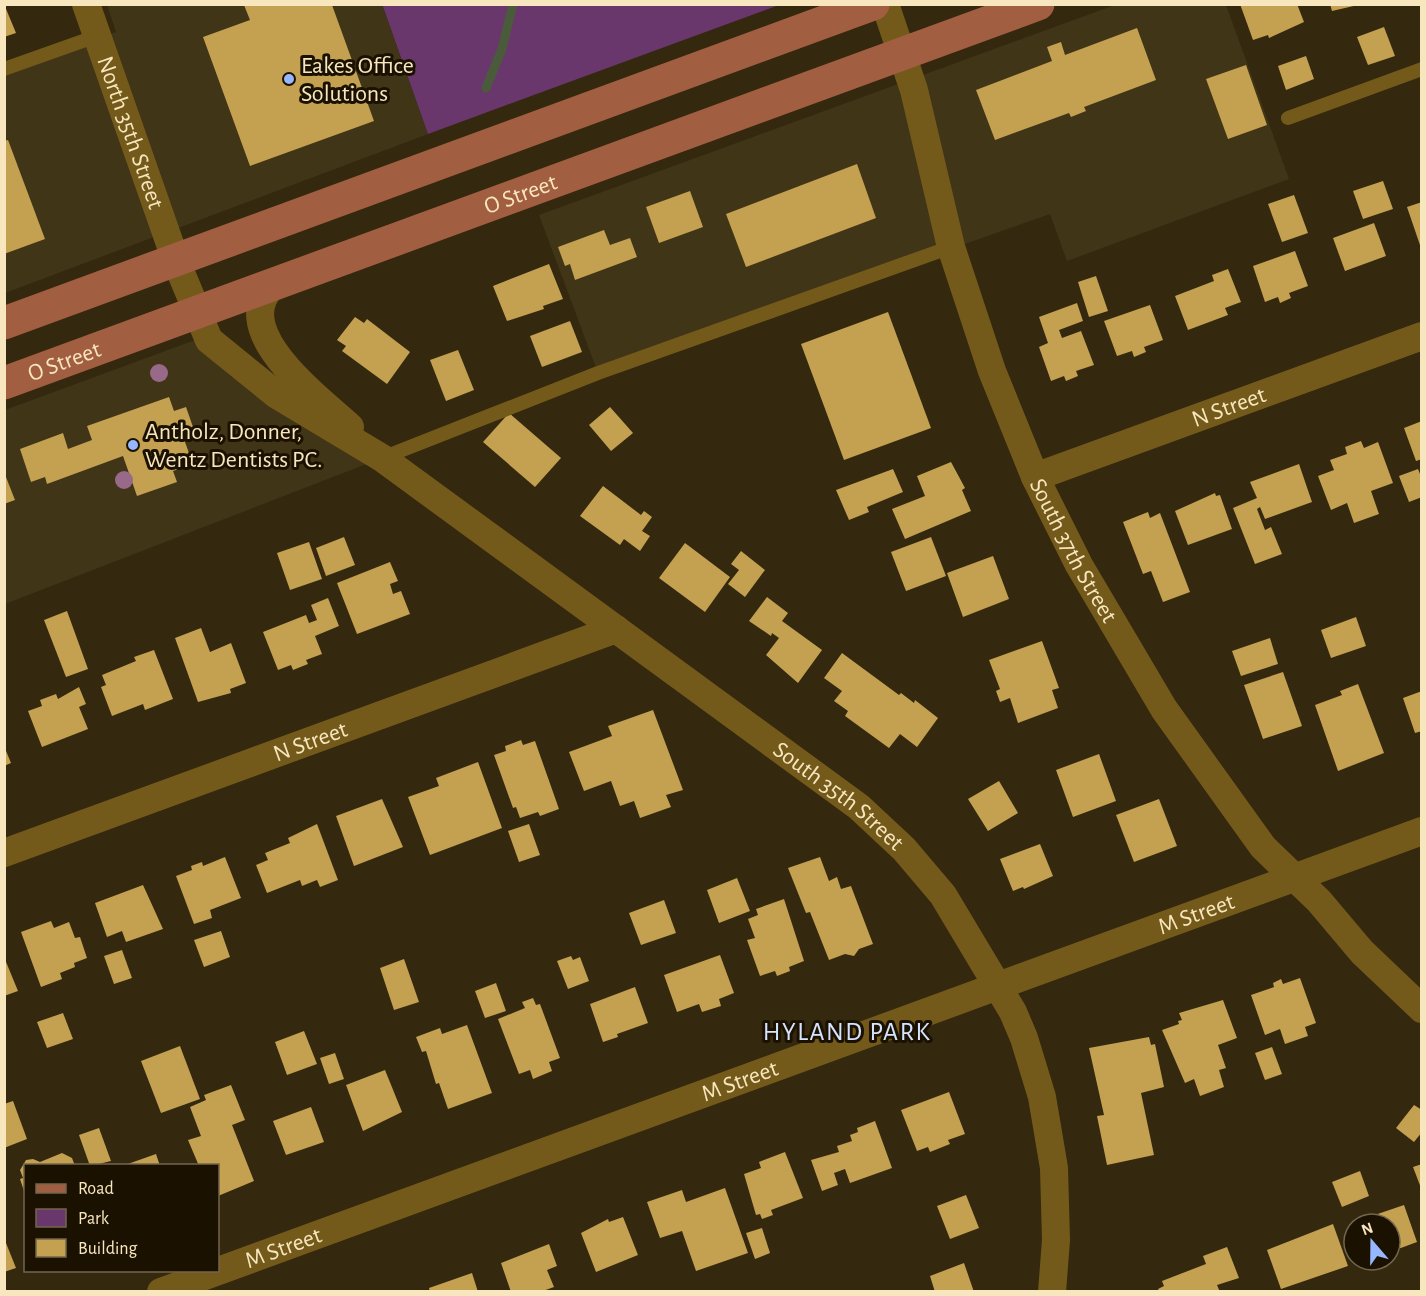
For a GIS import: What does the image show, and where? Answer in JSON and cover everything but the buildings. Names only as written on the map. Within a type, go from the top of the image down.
[{"type":"main road","points":[[4,323],[873,4]]},
{"type":"main road","name":"O Street","points":[[4,382],[1038,4]]},
{"type":"street","name":"North 35th Street","points":[[86,4],[177,261]]},
{"type":"street","name":"South 37th Street","points":[[885,4],[903,54],[951,248],[992,371],[1035,477],[1078,566],[1164,710],[1263,847],[1319,901],[1362,952],[1422,1009]]},
{"type":"street","name":"South 35th Street","points":[[177,261],[196,313],[209,340],[269,389],[303,413],[382,458],[859,807],[882,827],[943,895],[998,986],[1024,1038],[1049,1132],[1056,1203],[1052,1292]]},
{"type":"street","name":"South 35th Street","points":[[273,285],[262,298],[260,320],[269,346],[282,362],[382,458]]},
{"type":"street","name":"N Street","points":[[1035,477],[1422,336]]},
{"type":"street","name":"N Street","points":[[4,853],[616,629]]},
{"type":"street","name":"M Street","points":[[219,1271],[1422,831]]},
{"type":"street","name":"M Street","points":[[161,1292],[216,1272]]},
{"type":"lane","points":[[4,69],[97,36]]},
{"type":"lane","points":[[1288,118],[1422,69]]},
{"type":"lane","points":[[382,458],[598,374],[951,248]]},
{"type":"shaded area","points":[[107,5],[382,5],[428,134],[5,293],[5,72],[116,32]]},
{"type":"shaded area","points":[[1115,5],[1226,5],[1289,179],[1067,261],[1050,214],[598,373],[539,215]]},
{"type":"shaded area","points":[[206,336],[382,458],[5,604],[5,410]]},
{"type":"green space","points":[[382,4],[779,4],[779,5],[428,134]]},
{"type":"waterway","points":[[486,88],[502,49],[513,4]]},
{"type":"place","name":"Eakes Office Solutions","points":[[289,79]]},
{"type":"place","name":"Antholz, Donner, Wentz Dentists PC.","points":[[133,445]]},
{"type":"district","name":"HYLAND PARK","points":[[847,1031]]}]
